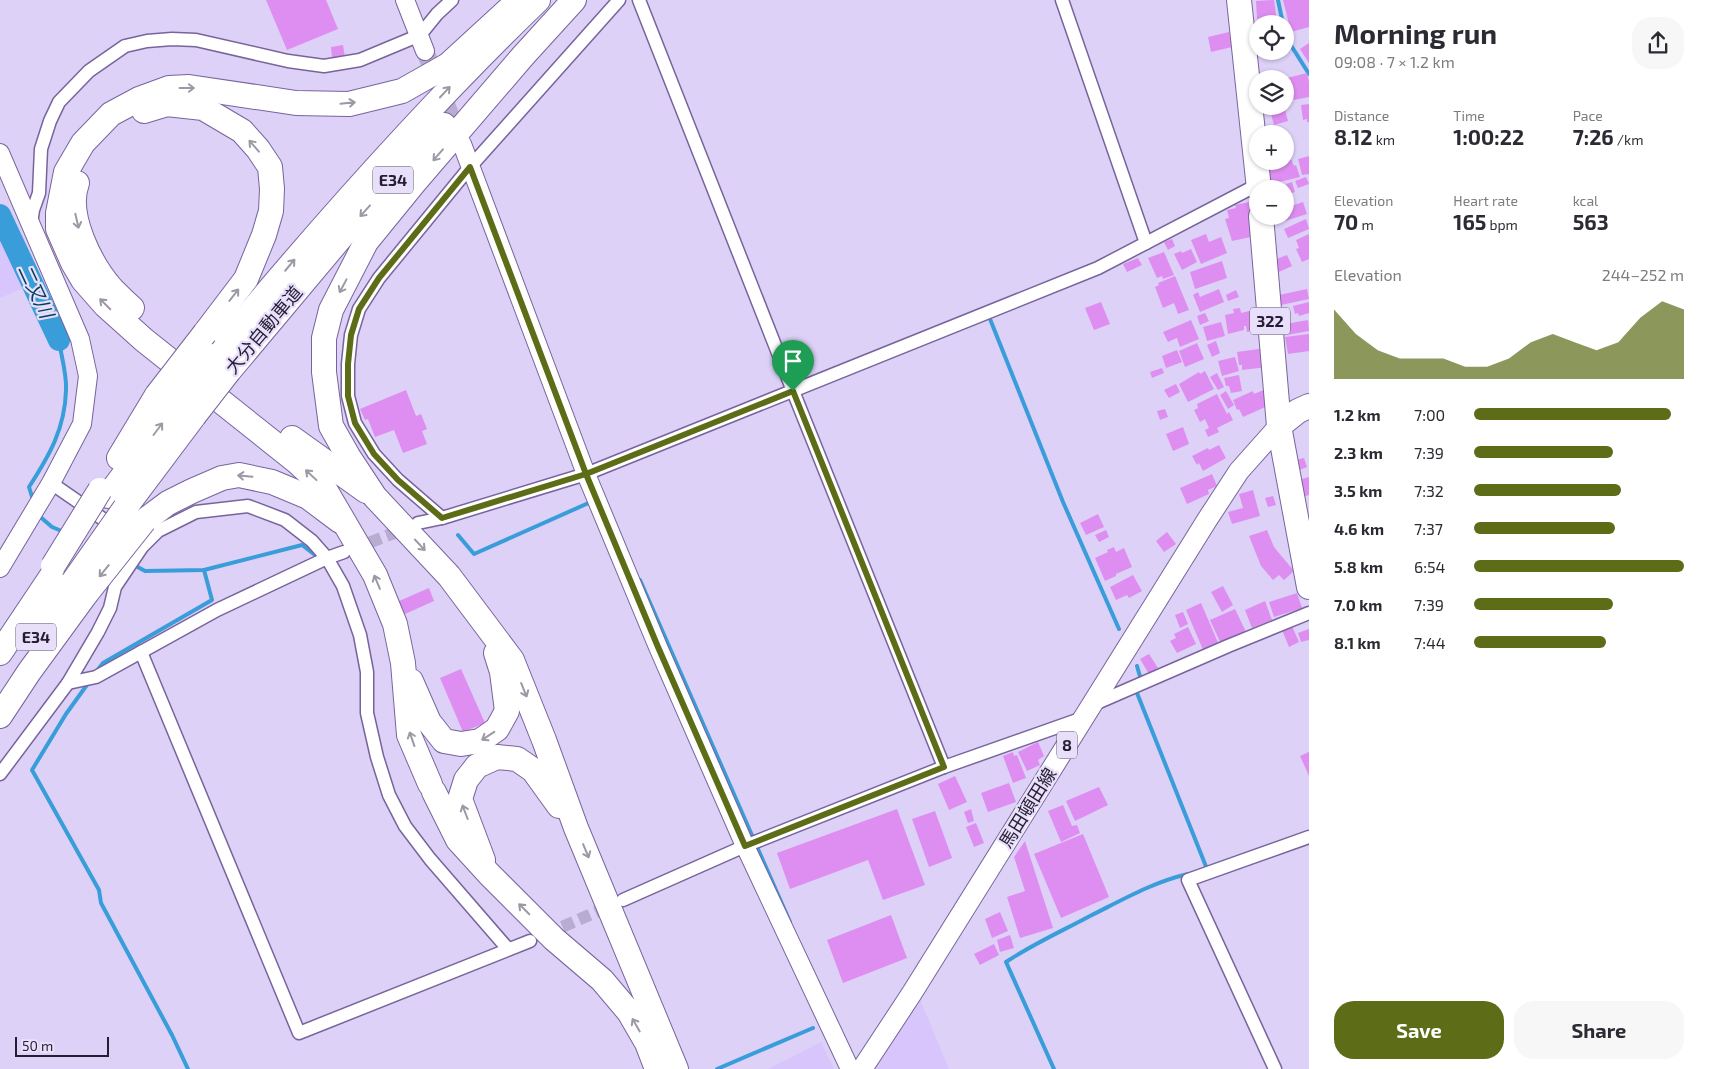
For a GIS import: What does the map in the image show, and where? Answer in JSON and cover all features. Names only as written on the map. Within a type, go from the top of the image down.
[{"type":"highway","points":[[519,0],[448,65],[402,91],[349,104],[296,103],[189,87],[169,88],[139,99],[111,114],[83,143],[66,172],[61,196],[58,229],[83,280],[105,305],[144,340],[296,461],[323,486],[349,528],[375,576],[395,624],[403,663],[409,735],[432,788],[458,840],[488,874],[554,939],[602,980],[623,1005],[647,1043],[658,1069]]},
{"type":"highway","name":"大分自動車道","points":[[222,364],[326,222],[452,85],[538,0]]},
{"type":"highway","name":"大分自動車道","points":[[0,653],[63,579],[120,504],[177,404],[222,364],[407,164],[525,42],[569,0]]},
{"type":"highway","points":[[574,0],[516,64],[366,242],[331,310],[324,338],[324,372],[331,426],[348,456],[375,497],[449,576],[512,660],[576,828],[676,1069]]},
{"type":"highway","points":[[1239,0],[1258,180]]},
{"type":"highway","points":[[177,404],[204,333],[246,279],[264,236],[271,204],[272,189],[270,167],[258,149],[242,131],[203,108],[167,104],[126,116],[104,135],[87,157],[75,188],[74,206],[76,222],[88,251],[111,288],[169,342],[308,451],[375,497]]},
{"type":"highway","name":"322","points":[[1262,225],[1279,426],[1309,587]]},
{"type":"highway","points":[[1279,426],[1298,411],[1309,406]]},
{"type":"highway","points":[[0,716],[29,672],[63,579],[120,504],[168,503],[222,478],[239,475],[272,482],[308,497],[349,528]]},
{"type":"highway","name":"大分自動車道","points":[[0,694],[63,579]]},
{"type":"highway","points":[[403,663],[429,722],[444,741],[462,744],[480,741],[497,730],[507,711],[502,672],[487,627]]},
{"type":"highway","points":[[488,874],[460,799],[466,780],[477,766],[498,757],[517,759],[525,764],[533,770],[576,828]]},
{"type":"main road","name":"馬田頓田線","points":[[862,1069],[912,993],[1234,479],[1279,426]]},
{"type":"street","points":[[405,0],[422,43]]},
{"type":"street","points":[[31,227],[33,210],[39,193],[41,149],[50,121],[59,102],[89,70],[125,46],[147,41],[196,40],[288,61],[324,66],[360,60],[422,43],[437,14],[452,0]]},
{"type":"street","points":[[442,518],[398,480],[374,454],[355,423],[348,396],[348,364],[351,335],[359,309],[388,266],[470,167],[620,0]]},
{"type":"street","points":[[640,0],[793,391],[944,767]]},
{"type":"street","points":[[1062,0],[1146,243]]},
{"type":"street","points":[[462,144],[586,474],[658,647],[745,846],[850,1069]]},
{"type":"street","points":[[0,152],[80,339],[88,376],[82,424],[41,501],[0,568]]},
{"type":"street","points":[[418,523],[442,518],[586,474],[1098,268],[1249,192]]},
{"type":"street","points":[[51,483],[142,546]]},
{"type":"street","points":[[0,774],[68,683],[110,608],[114,587],[142,546],[158,531],[196,512],[248,506],[285,520],[312,541],[327,558],[343,586],[360,635],[367,672],[367,713],[377,757],[389,795],[406,826],[430,859],[508,949]]},
{"type":"street","points":[[68,683],[96,677],[217,610],[327,558],[344,552]]},
{"type":"street","points":[[623,900],[745,846],[1089,711],[1150,679],[1309,613]]},
{"type":"street","points":[[140,652],[299,1033],[530,941]]},
{"type":"street","points":[[1275,1069],[1188,880],[1309,837]]},
{"type":"shaded area","points":[[0,221],[28,286],[0,298]]},
{"type":"shaded area","points":[[919,997],[949,1069],[872,1069]]},
{"type":"shaded area","points":[[821,1042],[834,1069],[768,1069]]},
{"type":"building","points":[[266,0],[326,0],[338,29],[287,50]]},
{"type":"building","points":[[1274,0],[1276,15],[1257,15],[1256,1]]},
{"type":"building","points":[[1283,0],[1309,0],[1309,27],[1294,31],[1294,15],[1287,15]]},
{"type":"building","points":[[1229,32],[1232,47],[1211,52],[1208,37]]},
{"type":"building","points":[[1309,43],[1309,63],[1300,49]]},
{"type":"building","points":[[343,45],[345,57],[332,58],[331,47]]},
{"type":"building","points":[[1307,73],[1309,97],[1294,100],[1294,76]]},
{"type":"building","points":[[1309,104],[1309,122],[1307,122],[1307,119],[1303,120],[1301,105]]},
{"type":"building","points":[[1271,115],[1286,115],[1288,121],[1274,125]]},
{"type":"building","points":[[1309,156],[1309,174],[1302,175],[1298,159]]},
{"type":"building","points":[[1296,165],[1300,177],[1288,180],[1270,180],[1267,170],[1294,170]]},
{"type":"building","points":[[1306,177],[1309,184],[1298,188],[1295,181]]},
{"type":"building","points":[[1249,202],[1249,225],[1254,225],[1256,236],[1232,241],[1225,219],[1229,218],[1227,210],[1236,208],[1235,205]]},
{"type":"building","points":[[1303,202],[1307,214],[1294,218],[1294,205]]},
{"type":"building","points":[[1306,219],[1309,229],[1288,238],[1284,229]]},
{"type":"building","points":[[1206,234],[1209,242],[1221,237],[1227,253],[1201,264],[1191,240]]},
{"type":"building","points":[[1309,234],[1309,259],[1302,262],[1296,249],[1299,248],[1296,240]]},
{"type":"building","points":[[1172,239],[1175,246],[1168,250],[1164,242]]},
{"type":"building","points":[[1191,249],[1197,262],[1182,270],[1174,254]]},
{"type":"building","points":[[1164,252],[1174,275],[1163,279],[1162,276],[1157,278],[1148,258]]},
{"type":"building","points":[[1287,255],[1292,266],[1279,272],[1274,260]]},
{"type":"building","points":[[1138,258],[1142,265],[1127,272],[1123,264]]},
{"type":"building","points":[[1222,261],[1227,278],[1195,289],[1190,272]]},
{"type":"building","points":[[1175,276],[1189,310],[1178,314],[1174,303],[1163,308],[1155,287],[1159,285],[1158,283]]},
{"type":"building","points":[[1219,289],[1224,302],[1200,312],[1193,295],[1198,292],[1200,297]]},
{"type":"building","points":[[1307,289],[1309,299],[1281,305],[1279,295]]},
{"type":"building","points":[[1236,290],[1239,297],[1228,301],[1226,295]]},
{"type":"building","points":[[1101,302],[1110,324],[1094,330],[1085,308]]},
{"type":"building","points":[[1309,302],[1309,313],[1299,316],[1298,313],[1295,314],[1293,306]]},
{"type":"building","points":[[1240,308],[1241,313],[1254,310],[1260,329],[1247,332],[1246,326],[1244,326],[1244,330],[1228,334],[1225,315],[1234,313],[1233,309]]},
{"type":"building","points":[[1205,313],[1209,321],[1200,325],[1197,316]]},
{"type":"building","points":[[1191,320],[1199,339],[1180,347],[1177,338],[1168,342],[1163,332]]},
{"type":"building","points":[[1308,320],[1309,331],[1281,336],[1280,325]]},
{"type":"building","points":[[1221,322],[1225,336],[1207,341],[1203,327]]},
{"type":"building","points":[[1309,334],[1309,351],[1288,354],[1285,337]]},
{"type":"building","points":[[1216,341],[1220,353],[1212,357],[1207,345]]},
{"type":"building","points":[[1197,343],[1204,359],[1185,367],[1179,351]]},
{"type":"building","points":[[1266,348],[1268,367],[1242,370],[1242,365],[1239,365],[1237,352]]},
{"type":"building","points":[[1177,350],[1182,362],[1166,368],[1162,356]]},
{"type":"building","points":[[1235,357],[1239,371],[1222,376],[1218,361]]},
{"type":"building","points":[[1162,368],[1164,373],[1152,378],[1150,372]]},
{"type":"building","points":[[1205,371],[1214,389],[1188,402],[1179,384],[1199,372],[1200,374]]},
{"type":"building","points":[[1217,373],[1224,387],[1218,390],[1210,377]]},
{"type":"building","points":[[1239,375],[1242,391],[1231,393],[1229,386],[1226,386],[1224,378]]},
{"type":"building","points":[[1176,384],[1180,392],[1169,398],[1164,390]]},
{"type":"building","points":[[1266,389],[1272,404],[1243,417],[1239,409],[1237,410],[1233,400],[1253,391],[1254,394]]},
{"type":"building","points":[[406,390],[416,416],[421,414],[427,429],[422,431],[427,444],[403,453],[394,430],[375,437],[368,419],[365,420],[360,409]]},
{"type":"building","points":[[1226,391],[1234,405],[1228,409],[1220,395]]},
{"type":"building","points":[[1217,394],[1227,414],[1229,412],[1233,420],[1217,428],[1219,432],[1208,437],[1205,430],[1209,428],[1205,419],[1200,422],[1194,410],[1198,408],[1197,404]]},
{"type":"building","points":[[1165,409],[1168,417],[1160,420],[1157,411]]},
{"type":"building","points":[[1183,427],[1189,444],[1173,451],[1166,434]]},
{"type":"building","points":[[1219,445],[1226,458],[1203,471],[1199,463],[1197,465],[1192,456]]},
{"type":"building","points":[[1304,458],[1307,467],[1299,470],[1296,460]]},
{"type":"building","points":[[1212,474],[1217,486],[1208,490],[1209,494],[1187,504],[1180,488]]},
{"type":"building","points":[[1309,477],[1309,495],[1302,497],[1298,480]]},
{"type":"building","points":[[1253,490],[1260,516],[1232,524],[1228,512],[1243,508],[1239,494]]},
{"type":"building","points":[[1273,496],[1276,505],[1268,507],[1265,498]]},
{"type":"building","points":[[1098,514],[1104,527],[1086,535],[1080,523]]},
{"type":"building","points":[[1106,530],[1109,537],[1099,542],[1095,535]]},
{"type":"building","points":[[1267,530],[1274,547],[1294,571],[1284,580],[1279,575],[1273,580],[1261,566],[1249,536]]},
{"type":"building","points":[[1167,532],[1176,544],[1164,552],[1156,541]]},
{"type":"building","points":[[1114,547],[1116,552],[1124,548],[1132,567],[1105,581],[1095,558]]},
{"type":"building","points":[[1133,575],[1142,591],[1129,598],[1127,595],[1116,600],[1110,587]]},
{"type":"building","points":[[1223,586],[1233,605],[1222,612],[1211,592]]},
{"type":"building","points":[[429,588],[434,601],[405,614],[399,601]]},
{"type":"building","points":[[1297,593],[1302,608],[1274,617],[1269,602]]},
{"type":"building","points":[[1265,601],[1272,620],[1252,628],[1245,610]]},
{"type":"building","points":[[1201,603],[1219,645],[1204,652],[1186,610]]},
{"type":"building","points":[[1235,609],[1246,632],[1221,644],[1210,620]]},
{"type":"building","points":[[1183,612],[1188,624],[1180,628],[1175,615]]},
{"type":"building","points":[[1292,626],[1299,642],[1289,647],[1282,630]]},
{"type":"building","points":[[1188,627],[1196,644],[1177,653],[1170,641],[1176,638],[1174,634]]},
{"type":"building","points":[[1309,629],[1309,640],[1301,642],[1298,633]]},
{"type":"building","points":[[1149,654],[1158,668],[1149,674],[1140,659]]},
{"type":"building","points":[[461,669],[485,723],[463,732],[440,678]]},
{"type":"building","points":[[1038,742],[1044,756],[1038,760],[1040,765],[1027,771],[1018,752]]},
{"type":"building","points":[[1013,752],[1014,756],[1017,755],[1026,778],[1013,783],[1003,756]]},
{"type":"building","points":[[1309,752],[1309,776],[1300,756]]},
{"type":"building","points":[[955,776],[967,802],[949,810],[938,784]]},
{"type":"building","points":[[1009,783],[1016,802],[988,812],[981,793]]},
{"type":"building","points":[[1099,787],[1108,805],[1075,821],[1066,801]]},
{"type":"building","points":[[1063,805],[1072,826],[1077,825],[1080,833],[1061,842],[1048,811]]},
{"type":"building","points":[[897,809],[925,885],[883,900],[868,860],[790,889],[777,853]]},
{"type":"building","points":[[971,809],[974,821],[968,823],[964,812]]},
{"type":"building","points":[[935,811],[952,858],[929,867],[912,819]]},
{"type":"building","points":[[976,823],[984,843],[974,847],[966,827]]},
{"type":"building","points":[[1083,834],[1109,897],[1061,918],[1034,854]]},
{"type":"building","points":[[1025,841],[1053,928],[1020,938],[1007,897],[1025,891],[1014,857]]},
{"type":"building","points":[[1000,912],[1008,931],[992,938],[985,919]]},
{"type":"building","points":[[891,915],[907,958],[843,983],[827,940]]},
{"type":"building","points":[[1010,935],[1014,948],[1000,952],[997,940]]},
{"type":"building","points":[[994,944],[999,955],[980,965],[974,954]]},
{"type":"waterway","points":[[1278,0],[1281,15]]},
{"type":"waterway","points":[[1294,50],[1309,74]]},
{"type":"waterway","name":"二又川","points":[[0,215],[59,340]]},
{"type":"waterway","points":[[990,319],[1063,502],[1119,629]]},
{"type":"waterway","points":[[33,500],[29,487],[55,442],[63,417],[66,378],[59,340]]},
{"type":"waterway","points":[[458,535],[474,554],[593,501]]},
{"type":"waterway","points":[[37,514],[52,527],[64,532]]},
{"type":"waterway","points":[[134,565],[145,571],[204,570],[302,545],[319,558]]},
{"type":"waterway","points":[[96,672],[103,663],[212,600],[204,570]]},
{"type":"waterway","points":[[640,580],[790,922]]},
{"type":"waterway","points":[[1137,666],[1141,680]]},
{"type":"waterway","points":[[89,682],[66,714],[32,770],[99,890],[101,903],[172,1035],[188,1069]]},
{"type":"waterway","points":[[1135,688],[1207,869]]},
{"type":"waterway","points":[[1054,1069],[1006,962],[1037,943],[1126,898],[1162,882],[1188,874]]},
{"type":"waterway","points":[[717,1069],[813,1028]]},
{"type":"tunnel","points":[[425,51],[459,137]]},
{"type":"tunnel","points":[[353,549],[407,528]]},
{"type":"tunnel","points":[[546,934],[612,905]]},
{"type":"route","points":[[793,391],[586,474],[470,167],[379,278],[359,309],[351,335],[348,364],[348,396],[355,423],[374,454],[398,480],[442,518],[586,474],[658,647],[745,846],[944,767],[793,391]]}]
